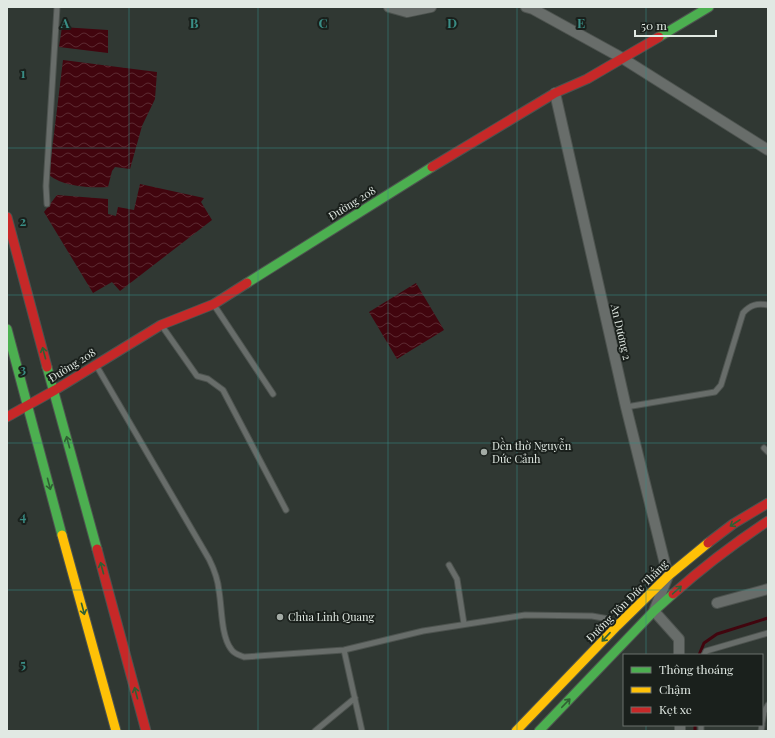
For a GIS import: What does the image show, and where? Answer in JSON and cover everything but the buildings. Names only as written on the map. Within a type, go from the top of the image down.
[{"type":"main road","name":"Đường 208","points":[[7,417],[55,390],[161,325],[214,304],[444,159],[555,93],[587,78],[709,7]]},
{"type":"main road","points":[[7,217],[55,390],[144,728]]},
{"type":"main road","points":[[7,329],[116,731]]},
{"type":"main road","name":"Đường Tôn Đức Thắng","points":[[516,731],[617,626],[668,576],[691,556],[733,524],[768,503]]},
{"type":"main road","points":[[539,731],[654,611],[700,570],[736,542],[768,521]]},
{"type":"street","points":[[389,7],[408,12],[431,7]]},
{"type":"street","points":[[526,7],[533,9],[622,58],[768,150]]},
{"type":"street","name":"An Dương 2","points":[[555,93],[626,407],[668,576]]},
{"type":"street","points":[[668,576],[654,611],[679,639],[679,654]]},
{"type":"street","points":[[717,602],[768,589]]},
{"type":"lane","points":[[47,204],[46,186],[57,7]]},
{"type":"lane","points":[[214,304],[273,394]]},
{"type":"lane","points":[[626,407],[715,392],[721,385],[743,313],[754,305],[768,305]]},
{"type":"lane","points":[[161,325],[197,376],[208,379],[223,390],[286,510]]},
{"type":"lane","points":[[96,364],[209,559],[215,573],[219,590],[226,639],[234,653],[244,657],[344,650],[423,631],[525,615],[598,617],[609,619],[617,626]]},
{"type":"lane","points":[[449,565],[456,579],[464,624]]},
{"type":"lane","points":[[704,654],[706,651],[768,633]]},
{"type":"lane","points":[[344,650],[362,731]]},
{"type":"lane","points":[[315,731],[355,698]]},
{"type":"lane","points":[[763,718],[764,712],[768,705]]},
{"type":"water","points":[[62,27],[108,30],[108,53],[59,47]]},
{"type":"water","points":[[63,60],[157,72],[155,99],[142,126],[130,169],[115,167],[112,171],[108,187],[77,186],[62,182],[49,175]]},
{"type":"water","points":[[140,184],[204,198],[201,202],[212,220],[120,291],[112,282],[93,293],[44,212],[57,195],[108,199],[108,214],[116,216],[118,207],[134,210]]},
{"type":"water","points":[[416,283],[444,330],[397,359],[369,312]]},
{"type":"waterway","points":[[699,654],[704,643],[717,634],[768,618]]},
{"type":"waterway","points":[[695,726],[695,731]]},
{"type":"traffic: fast","points":[[659,37],[709,7]]},
{"type":"traffic: fast","points":[[247,283],[432,167]]},
{"type":"traffic: fast","points":[[7,329],[62,535]]},
{"type":"traffic: fast","points":[[47,367],[97,549]]},
{"type":"traffic: fast","points":[[539,731],[654,611],[673,594]]},
{"type":"traffic: slow","points":[[62,535],[116,731]]},
{"type":"traffic: slow","points":[[516,731],[617,626],[668,576],[708,543]]},
{"type":"traffic: jam","points":[[432,167],[555,93],[587,79],[659,37]]},
{"type":"traffic: jam","points":[[7,217],[47,367]]},
{"type":"traffic: jam","points":[[7,417],[55,390],[161,325],[214,304],[247,283]]},
{"type":"traffic: jam","points":[[708,543],[733,524],[768,503]]},
{"type":"traffic: jam","points":[[673,594],[719,556],[768,521]]},
{"type":"traffic: jam","points":[[97,549],[146,731]]},
{"type":"place","name":"Đền thờ Nguyễn Đức Cảnh","points":[[484,452]]},
{"type":"place","name":"Chùa Linh Quang","points":[[280,617]]}]
